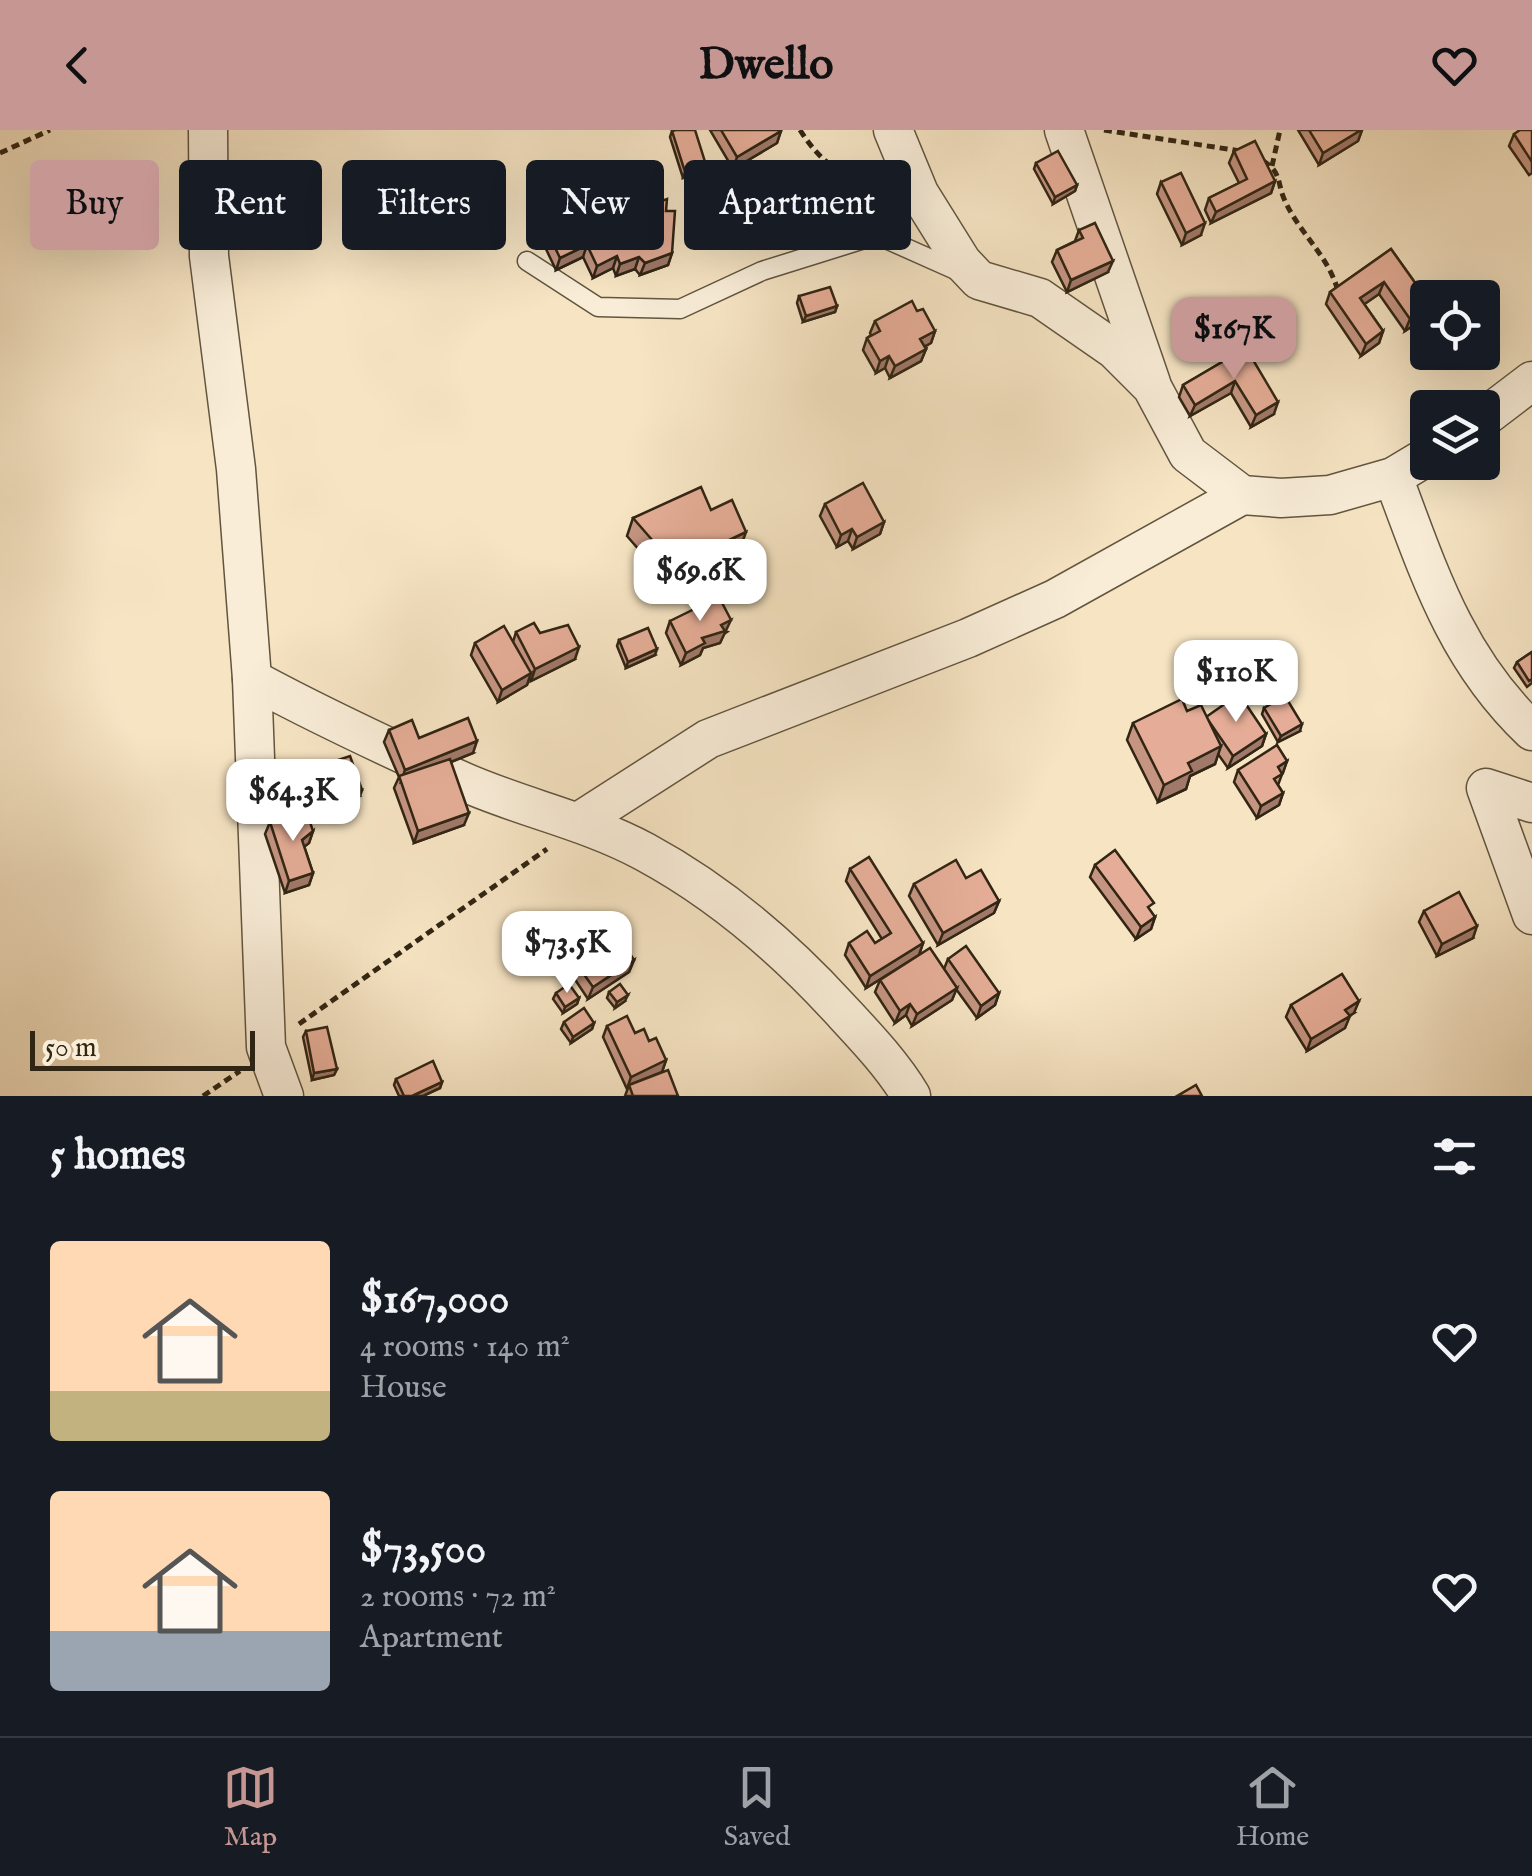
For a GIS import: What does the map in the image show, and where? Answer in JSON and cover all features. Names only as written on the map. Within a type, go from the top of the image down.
[{"type":"street","points":[[208,130],[209,256],[236,469],[252,679],[266,1047],[284,1096]]},
{"type":"street","points":[[893,130],[919,193],[962,262],[978,280],[1040,298],[1114,350],[1152,388]]},
{"type":"street","points":[[1064,130],[1152,388],[1188,454],[1242,495]]},
{"type":"street","points":[[1500,405],[1532,380]]},
{"type":"street","points":[[580,821],[708,738],[1038,607],[1242,495],[1330,494],[1393,477],[1410,467]]},
{"type":"street","points":[[1393,477],[1429,571],[1474,665],[1504,705],[1532,731]]},
{"type":"street","points":[[252,679],[342,728],[445,770],[450,776],[580,821],[692,881],[768,938],[868,1039],[911,1096]]},
{"type":"street","points":[[1532,803],[1486,788],[1532,916]]},
{"type":"lane","points":[[528,261],[598,307],[680,309],[762,271],[877,234],[978,280]]},
{"type":"path","points":[[0,153],[50,130]]},
{"type":"path","points":[[800,130],[810,146],[840,174],[865,182],[881,178],[919,193]]},
{"type":"path","points":[[1104,130],[1250,153],[1272,166],[1280,176],[1285,202],[1331,267],[1341,300]]},
{"type":"path","points":[[1272,166],[1280,130]]},
{"type":"path","points":[[204,1096],[266,1047],[528,865],[580,821]]},
{"type":"building","points":[[695,130],[704,160],[684,160],[684,169],[672,131]]},
{"type":"building","points":[[721,130],[781,130],[781,131],[737,157]]},
{"type":"building","points":[[1309,130],[1361,130],[1323,153]]},
{"type":"building","points":[[1532,130],[1532,162],[1514,134]]},
{"type":"building","points":[[1255,141],[1275,181],[1216,212],[1209,198],[1247,179],[1234,151]]},
{"type":"building","points":[[1058,151],[1077,185],[1055,197],[1036,163]]},
{"type":"building","points":[[1181,173],[1205,223],[1186,233],[1161,182]]},
{"type":"building","points":[[667,199],[666,211],[675,211],[672,253],[645,263],[639,257],[620,264],[617,256],[597,266],[589,250],[664,250],[664,200]]},
{"type":"building","points":[[1095,223],[1113,261],[1071,280],[1057,250],[1083,238],[1079,230]]},
{"type":"building","points":[[1391,249],[1413,280],[1410,280],[1410,319],[1384,282],[1360,298],[1383,331],[1366,344],[1330,292]]},
{"type":"building","points":[[556,250],[577,250],[560,258]]},
{"type":"building","points":[[830,287],[837,306],[806,316],[799,296]]},
{"type":"building","points":[[912,301],[917,311],[923,309],[935,331],[920,339],[926,349],[895,366],[889,356],[880,361],[867,338],[880,331],[875,321]]},
{"type":"building","points":[[1246,348],[1278,402],[1256,415],[1235,381],[1195,405],[1183,385]]},
{"type":"building","points":[[863,483],[884,522],[857,537],[852,529],[841,535],[825,504]]},
{"type":"building","points":[[701,487],[711,510],[732,500],[746,532],[712,548],[719,565],[687,580],[633,518]]},
{"type":"building","points":[[719,597],[731,620],[721,625],[725,631],[702,638],[705,643],[686,653],[670,621]]},
{"type":"building","points":[[534,623],[540,633],[568,625],[579,647],[535,669],[516,632]]},
{"type":"building","points":[[504,626],[531,673],[502,690],[475,643]]},
{"type":"building","points":[[648,628],[657,649],[628,662],[619,640]]},
{"type":"building","points":[[1532,652],[1532,679],[1529,681],[1517,662]]},
{"type":"building","points":[[1239,694],[1266,734],[1233,756],[1206,717]]},
{"type":"building","points":[[1285,696],[1302,724],[1281,736],[1264,708]]},
{"type":"building","points":[[1182,699],[1187,711],[1201,705],[1221,746],[1188,763],[1192,771],[1164,785],[1133,723]]},
{"type":"building","points":[[468,718],[477,741],[405,770],[389,730],[412,720],[419,738]]},
{"type":"building","points":[[1277,745],[1287,761],[1278,767],[1282,774],[1274,779],[1283,793],[1261,806],[1238,770]]},
{"type":"building","points":[[350,756],[362,790],[338,798],[326,764]]},
{"type":"building","points":[[450,759],[469,813],[418,831],[399,776]]},
{"type":"building","points":[[306,810],[313,831],[302,840],[313,873],[289,881],[270,822]]},
{"type":"building","points":[[1115,850],[1154,903],[1148,907],[1155,917],[1141,927],[1095,865]]},
{"type":"building","points":[[869,857],[923,943],[870,976],[849,943],[867,931],[875,943],[891,933],[850,869]]},
{"type":"building","points":[[956,860],[966,878],[981,870],[999,901],[943,933],[914,884]]},
{"type":"building","points":[[1459,892],[1477,926],[1442,944],[1424,911]]},
{"type":"building","points":[[620,939],[634,960],[593,987],[578,966]]},
{"type":"building","points":[[966,946],[999,993],[981,1006],[948,959]]},
{"type":"building","points":[[930,948],[957,988],[917,1014],[910,1004],[900,1011],[880,980]]},
{"type":"building","points":[[1342,974],[1359,1001],[1345,1010],[1350,1016],[1311,1039],[1291,1005]]},
{"type":"building","points":[[569,984],[579,998],[565,1007],[556,993]]},
{"type":"building","points":[[620,984],[628,995],[617,1002],[609,992]]},
{"type":"building","points":[[584,1008],[594,1023],[573,1037],[564,1022]]},
{"type":"building","points":[[627,1016],[635,1033],[644,1029],[649,1041],[656,1038],[666,1060],[631,1077],[607,1026]]},
{"type":"building","points":[[327,1027],[337,1069],[314,1073],[306,1031]]},
{"type":"building","points":[[433,1061],[442,1082],[404,1096],[396,1079]]},
{"type":"building","points":[[668,1070],[678,1096],[633,1096],[629,1085]]},
{"type":"building","points":[[1196,1085],[1202,1096],[1177,1096]]}]
